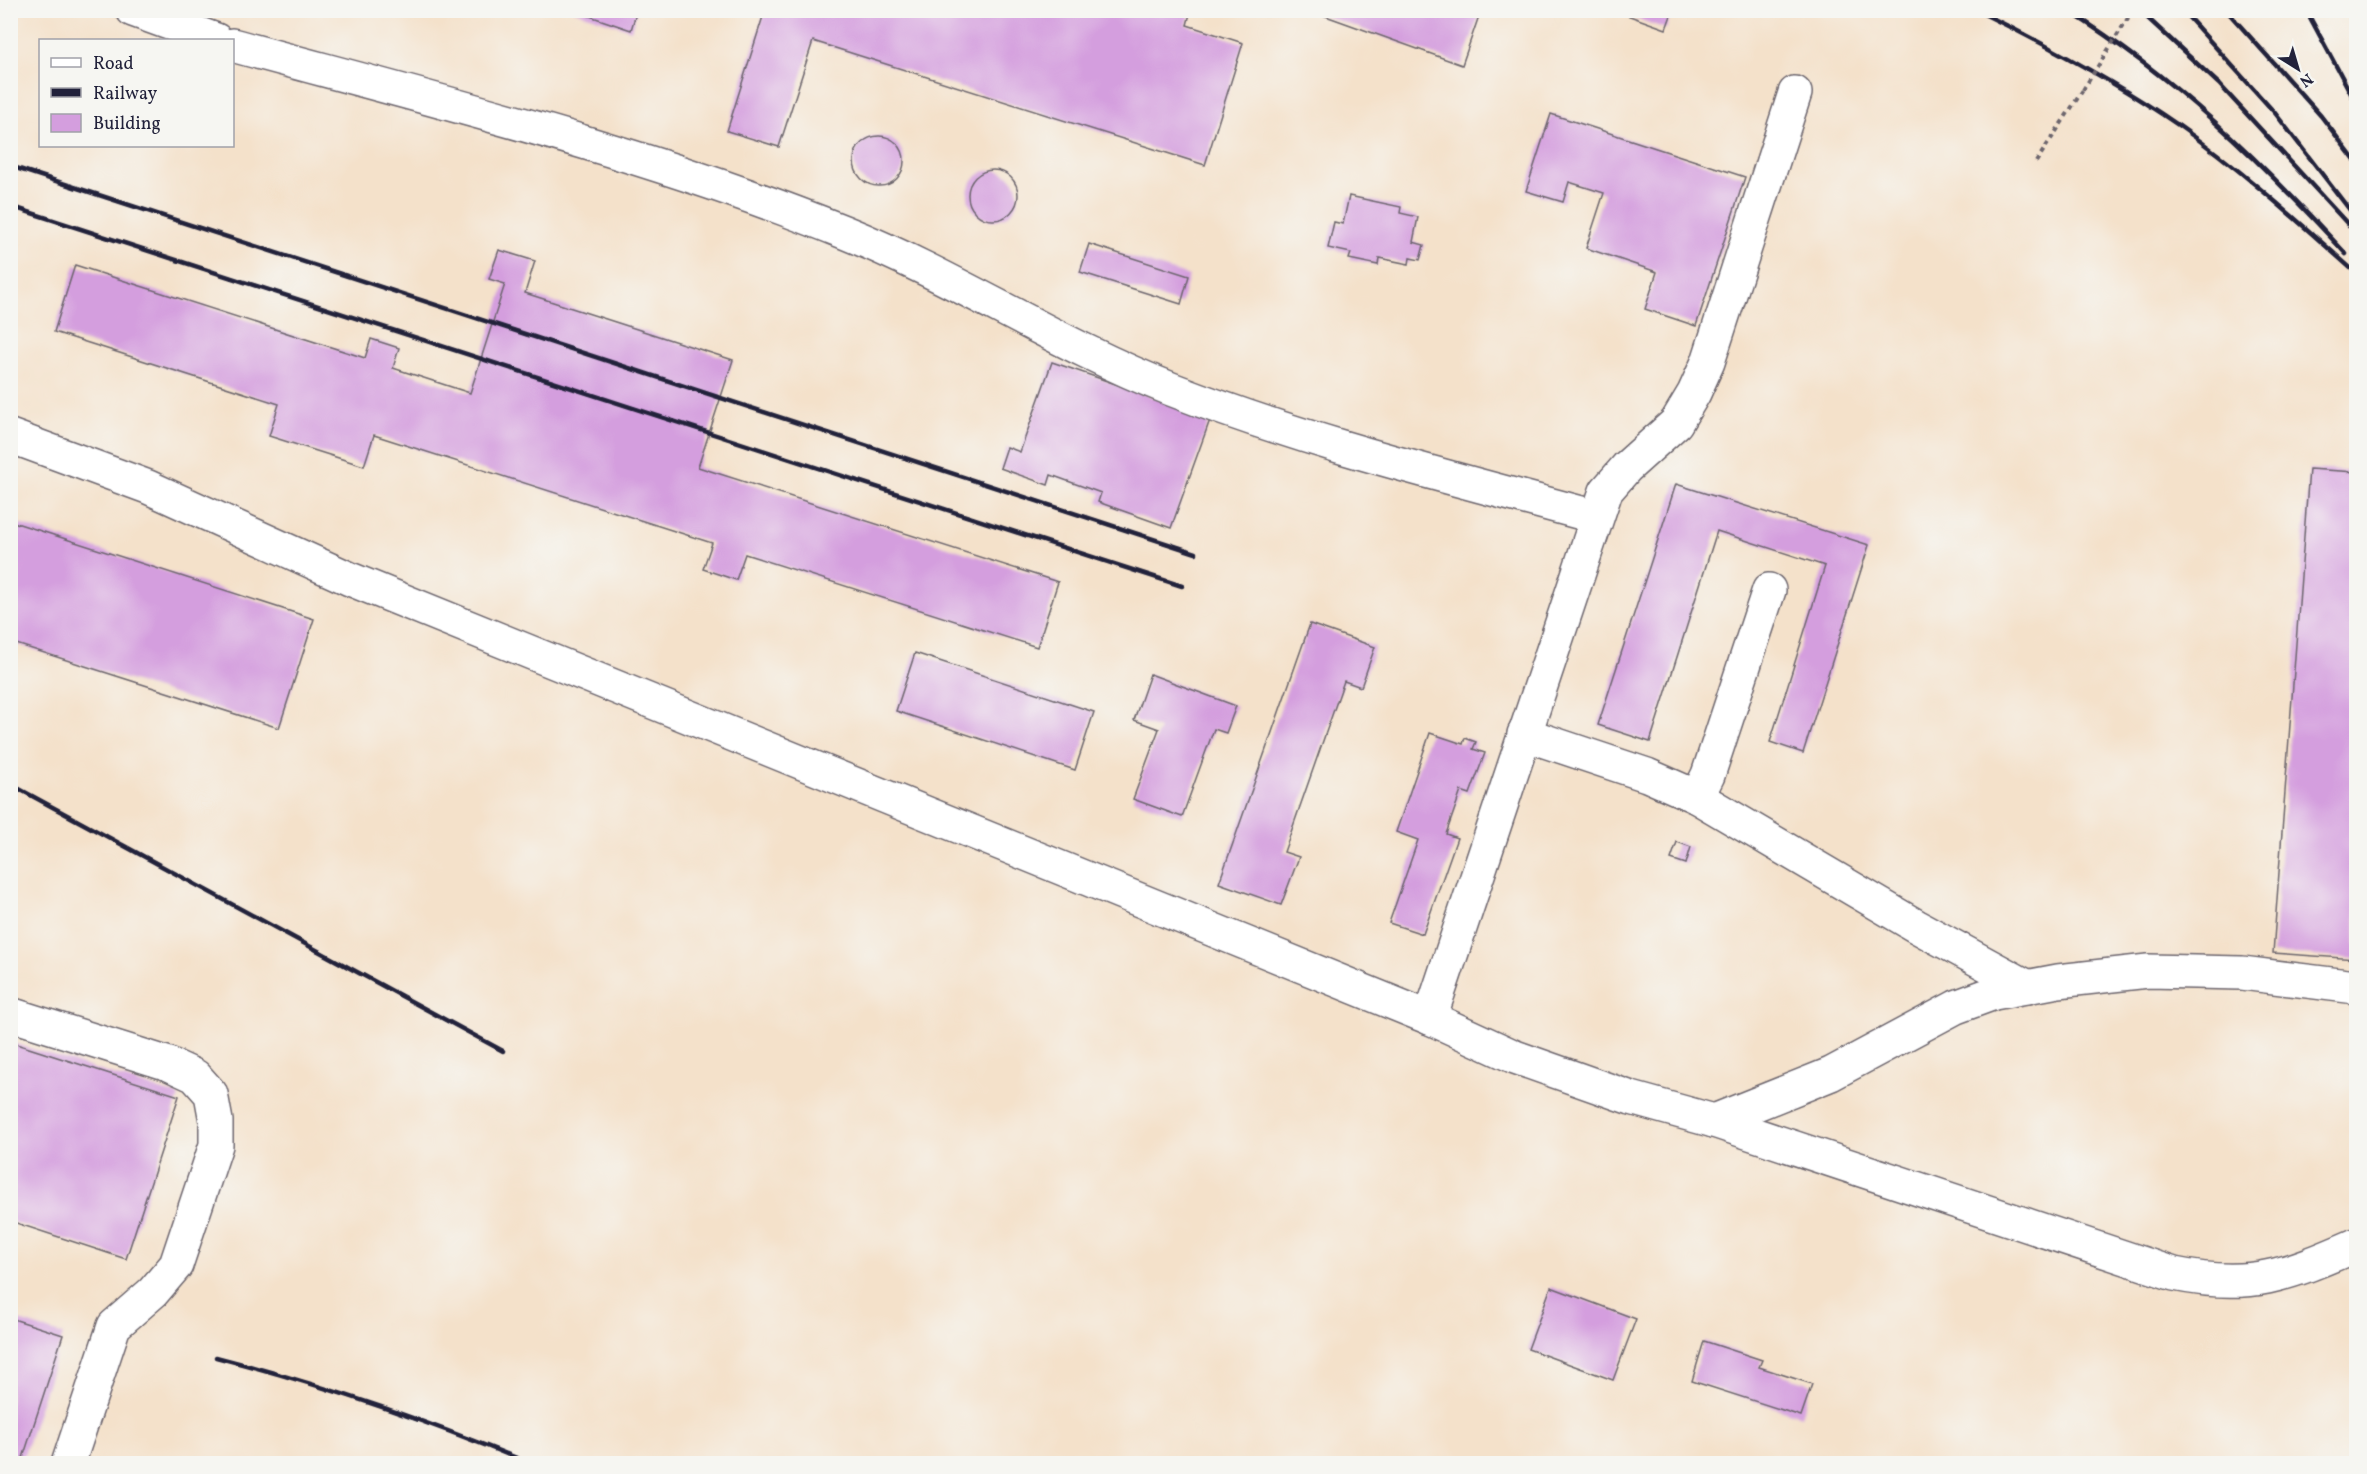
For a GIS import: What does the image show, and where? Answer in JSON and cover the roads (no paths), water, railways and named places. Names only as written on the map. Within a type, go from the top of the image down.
[{"type":"lane","points":[[133,10],[213,39]]},
{"type":"lane","points":[[234,46],[625,153],[846,232],[933,272],[996,306],[1168,388],[1250,418],[1357,452],[1596,517]]},
{"type":"lane","points":[[1430,1018],[1606,491],[1626,467],[1676,423],[1694,393],[1712,351],[1795,93]]},
{"type":"lane","points":[[10,436],[148,488],[350,579],[1430,1018],[1515,1057],[1558,1073],[1631,1098],[1714,1121],[2174,1274],[2211,1282],[2238,1282],[2274,1276],[2356,1245]]},
{"type":"lane","points":[[1697,797],[1708,775],[1769,590]]},
{"type":"lane","points":[[1524,734],[1647,775],[1697,797],[1946,943],[2028,987]]},
{"type":"lane","points":[[1714,1121],[1831,1074],[1956,1007],[1995,993],[2104,975],[2192,971],[2242,973],[2356,987]]},
{"type":"lane","points":[[10,1014],[169,1064],[195,1076],[211,1094],[216,1121],[216,1145],[176,1265],[153,1292],[114,1326],[68,1464]]},
{"type":"railway","points":[[1976,10],[2079,64],[2178,125],[2247,178],[2356,273]]},
{"type":"railway","points":[[2067,10],[2107,36],[2181,92],[2248,153],[2346,254]]},
{"type":"railway","points":[[2139,10],[2219,84],[2356,233]]},
{"type":"railway","points":[[2182,10],[2275,113],[2356,218]]},
{"type":"railway","points":[[2226,10],[2321,116],[2356,162]]},
{"type":"railway","points":[[2306,10],[2356,103]]},
{"type":"railway","points":[[10,166],[1196,553]]},
{"type":"railway","points":[[10,206],[1182,586]]},
{"type":"railway","points":[[10,784],[503,1051]]},
{"type":"railway","points":[[216,1357],[296,1379],[375,1405],[531,1464]]}]
